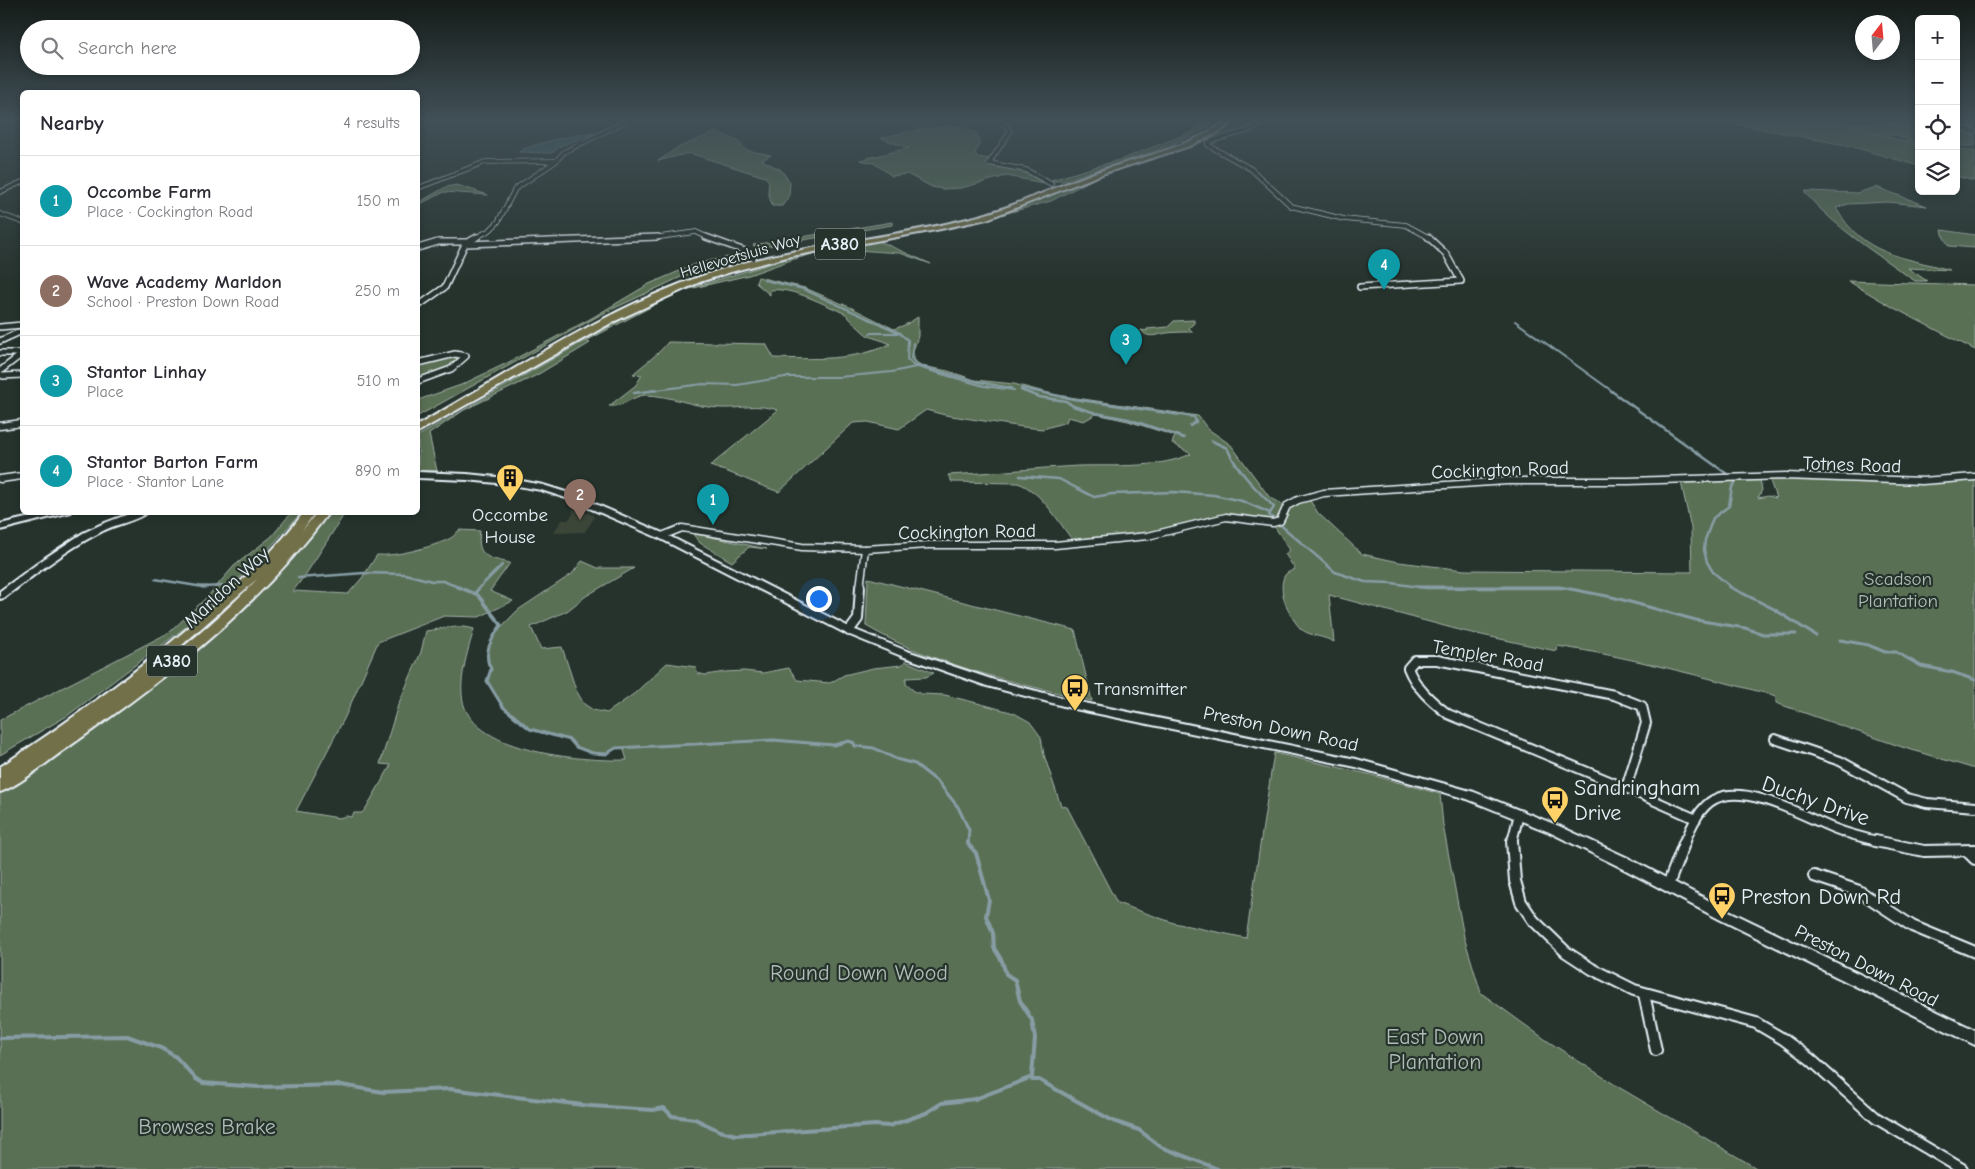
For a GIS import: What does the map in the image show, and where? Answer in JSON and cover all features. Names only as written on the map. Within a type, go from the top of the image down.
[{"type":"highway","name":"Hellevoetsluis Way","points":[[420,420],[629,304],[701,274],[753,258],[833,241],[939,224],[992,211],[1043,193],[1089,174]]},
{"type":"highway","name":"Hellevoetsluis Way","points":[[420,428],[615,318],[696,281],[743,266],[800,252],[937,228],[998,214],[1098,174]]},
{"type":"highway","points":[[1043,193],[1051,187],[1050,184],[1065,183]]},
{"type":"highway","name":"Marldon Way","points":[[0,774],[98,706],[191,633],[255,574],[307,515]]},
{"type":"highway","name":"Marldon Way","points":[[0,786],[124,700],[205,634],[269,575],[321,515]]},
{"type":"street","points":[[420,187],[456,174]]},
{"type":"street","points":[[420,305],[444,287],[466,243],[490,230],[498,222],[515,189],[537,174]]},
{"type":"street","points":[[1032,174],[1050,184]]},
{"type":"street","points":[[1256,174],[1291,206],[1344,219],[1406,225],[1412,228],[1438,243],[1453,261],[1461,281],[1360,287]]},
{"type":"street","points":[[0,192],[20,183]]},
{"type":"street","points":[[0,214],[20,221]]},
{"type":"street","points":[[420,247],[438,242],[466,243],[660,237],[692,231],[714,242],[745,251],[753,258]]},
{"type":"street","points":[[0,328],[20,325]]},
{"type":"street","points":[[0,341],[20,332]]},
{"type":"street","points":[[0,354],[20,353]]},
{"type":"street","points":[[420,363],[455,354],[466,356],[460,363],[451,368],[420,380]]},
{"type":"street","points":[[20,355],[0,373],[2,376],[20,375]]},
{"type":"street","points":[[0,421],[0,426],[20,423]]},
{"type":"street","name":"Preston Down Road","points":[[420,475],[467,477],[543,488],[582,501],[662,536],[849,631],[949,670],[1024,692],[1376,768],[1470,795],[1520,814],[1668,885],[1724,915],[1975,1038]]},
{"type":"street","points":[[0,479],[20,476]]},
{"type":"street","name":"Totnes Road","points":[[1727,478],[1785,476],[1922,481],[1975,477]]},
{"type":"street","name":"Cockington Road","points":[[662,536],[682,528],[785,546],[865,549],[928,545],[1054,545],[1148,536],[1226,517],[1273,523],[1280,521],[1288,506],[1298,500],[1324,494],[1507,481],[1629,481],[1727,478]]},
{"type":"street","points":[[0,527],[54,515]]},
{"type":"street","points":[[0,596],[57,554],[85,537],[101,528],[136,515]]},
{"type":"street","points":[[849,631],[858,620],[865,549]]},
{"type":"street","name":"Templer Road","points":[[1626,788],[1646,723],[1642,706],[1614,695],[1437,660],[1415,660],[1408,668],[1413,682],[1448,714],[1696,819]]},
{"type":"street","points":[[1775,739],[1840,761],[1906,798],[1926,803],[1975,807]]},
{"type":"street","name":"Duchy Drive","points":[[1668,885],[1702,809],[1716,797],[1737,794],[1782,806],[1843,832],[1880,842],[1933,852],[1971,850]]},
{"type":"street","points":[[1520,814],[1511,845],[1515,881],[1521,902],[1533,920],[1566,952],[1618,984],[1644,994],[1696,1005],[1756,1023],[1783,1039],[1810,1060],[1876,1118],[1962,1169]]},
{"type":"street","points":[[1971,850],[1975,859]]},
{"type":"street","points":[[1814,876],[1859,891],[1912,926],[1975,952]]},
{"type":"street","points":[[1644,994],[1656,1050]]},
{"type":"shaded area","points":[[573,508],[593,515],[594,518],[585,532],[553,533],[562,520],[568,520],[573,514]]},
{"type":"green space","points":[[754,174],[784,174],[790,182],[789,196],[782,206],[772,206],[768,192],[769,181],[765,177]]},
{"type":"green space","points":[[889,174],[1029,174],[1044,183],[1006,176],[961,188],[942,189],[932,187],[907,174],[892,176]]},
{"type":"green space","points":[[1073,174],[1084,174],[1064,181],[1048,181]]},
{"type":"green space","points":[[1099,174],[1107,174],[1051,201],[957,227],[882,240],[1002,213],[1037,201]]},
{"type":"green space","points":[[1960,174],[1975,174],[1975,181],[1960,177]]},
{"type":"green space","points":[[457,185],[488,195],[444,192],[420,204],[420,202],[446,187]]},
{"type":"green space","points":[[1876,187],[1927,206],[1888,202],[1848,204],[1836,208],[1847,224],[1871,245],[1885,252],[1950,270],[1908,268],[1927,281],[1915,281],[1843,229],[1805,193],[1806,191],[1857,193]]},
{"type":"green space","points":[[892,222],[892,225],[756,248],[753,245]]},
{"type":"green space","points":[[1942,230],[1975,235],[1975,248],[1949,246]]},
{"type":"green space","points":[[872,241],[879,241],[931,264],[900,253],[841,249],[820,252],[749,275],[681,291],[799,255]]},
{"type":"green space","points":[[741,256],[737,259],[681,277],[602,314],[420,415],[420,399],[461,385],[507,363],[590,319],[649,284],[698,263]]},
{"type":"green space","points":[[758,277],[805,288],[852,308],[894,329],[918,317],[918,336],[913,352],[915,361],[922,366],[948,371],[975,380],[1014,384],[1056,395],[1198,416],[1208,429],[1231,445],[1270,498],[1285,506],[1277,519],[1226,516],[1146,535],[1073,541],[1049,508],[1027,487],[1018,483],[952,482],[948,475],[1078,466],[1150,464],[1178,459],[1191,454],[1172,443],[1175,436],[1128,421],[1096,414],[1084,421],[1068,417],[1066,422],[1043,429],[945,415],[926,410],[899,429],[868,422],[853,423],[779,492],[710,466],[778,410],[756,407],[711,407],[645,395],[636,397],[623,404],[609,406],[636,385],[642,375],[633,374],[668,342],[766,344],[774,358],[803,359],[848,356],[877,350],[890,344],[867,335],[846,314],[809,298],[789,291],[779,290],[770,290],[770,295],[756,283]]},
{"type":"green space","points":[[1848,281],[1975,285],[1975,350],[1894,308]]},
{"type":"green space","points":[[681,291],[586,341],[590,343],[537,375],[464,410],[429,434],[437,471],[420,471],[420,435],[621,320]]},
{"type":"green space","points":[[1194,320],[1194,323],[1189,328],[1193,332],[1150,336],[1141,330],[1147,331],[1147,329],[1168,327],[1174,321]]},
{"type":"green space","points":[[452,355],[463,358],[450,367],[420,378],[420,363]]},
{"type":"green space","name":"Scadson Plantation","points":[[1769,478],[1975,479],[1975,769],[1902,747],[1776,703],[1776,696],[1612,656],[1557,646],[1556,651],[1463,631],[1329,595],[1334,642],[1301,629],[1289,611],[1283,596],[1282,588],[1285,575],[1295,569],[1285,554],[1290,550],[1274,526],[1283,520],[1292,505],[1309,499],[1318,513],[1362,554],[1399,562],[1464,570],[1692,572],[1691,528],[1681,482],[1760,480],[1762,490],[1758,498],[1768,496],[1776,498]]},
{"type":"green space","points":[[289,515],[299,515],[257,562],[186,627],[67,716],[0,755],[0,720],[170,632],[208,596],[234,566],[272,536]]},
{"type":"green space","points":[[313,515],[317,515],[255,581],[210,623],[138,683],[208,622],[274,559]]},
{"type":"green space","points":[[327,515],[344,515],[293,591],[348,594],[362,578],[377,555],[403,553],[432,546],[449,539],[459,530],[480,531],[480,546],[485,555],[495,560],[510,563],[490,591],[513,601],[479,617],[444,616],[378,642],[345,717],[296,811],[339,818],[351,817],[354,813],[362,813],[391,765],[380,764],[398,705],[421,652],[426,631],[444,628],[462,627],[474,629],[462,679],[463,699],[465,708],[476,723],[492,736],[537,752],[586,759],[627,760],[623,747],[616,748],[608,753],[599,754],[576,747],[570,740],[530,729],[503,707],[487,681],[491,669],[488,665],[487,652],[495,633],[518,610],[572,574],[582,561],[598,568],[634,568],[586,596],[567,611],[531,627],[541,649],[562,647],[576,690],[584,704],[593,710],[607,713],[635,693],[667,663],[696,667],[697,673],[705,675],[744,671],[763,673],[789,668],[797,680],[830,683],[844,675],[873,668],[902,665],[905,661],[934,673],[926,677],[906,678],[906,684],[914,691],[922,694],[945,695],[985,705],[1014,713],[1030,722],[1041,737],[1044,755],[1061,806],[1067,807],[1117,903],[1174,923],[1246,938],[1274,753],[1368,774],[1440,794],[1443,825],[1464,937],[1481,993],[1546,1040],[1620,1088],[1758,1169],[0,1169],[0,792],[272,578],[292,558]]},
{"type":"green space","points":[[692,533],[767,549],[749,547],[732,562],[700,543]]},
{"type":"green space","points":[[868,578],[1075,630],[1092,701],[1005,680],[947,662],[892,640],[866,626]]},
{"type":"waterway","points":[[764,280],[803,289],[900,333]]},
{"type":"waterway","points":[[1515,321],[1612,391]]},
{"type":"waterway","points":[[870,333],[898,333]]},
{"type":"waterway","points":[[899,333],[908,340],[907,359],[914,366],[984,386],[1014,390]]},
{"type":"waterway","points":[[913,343],[911,358],[917,365],[979,382],[1011,388]]},
{"type":"waterway","points":[[649,391],[703,384],[737,385],[785,377],[839,377],[892,372],[916,367]]},
{"type":"waterway","points":[[1021,388],[1036,391]]},
{"type":"waterway","points":[[634,393],[658,390]]},
{"type":"waterway","points":[[1024,391],[1021,390],[1039,397],[1066,401],[1073,406],[1096,413],[1128,419],[1184,438]]},
{"type":"waterway","points":[[1030,390],[1074,399],[1194,417]]},
{"type":"waterway","points":[[1610,390],[1727,474]]},
{"type":"waterway","points":[[1190,426],[1196,422],[1195,419]]},
{"type":"waterway","points":[[1212,441],[1227,448],[1242,472],[1274,507],[1269,515],[1335,572],[1365,582],[1419,587]]},
{"type":"waterway","points":[[1020,476],[1059,479],[1094,497],[1112,494],[1174,492],[1214,495],[1242,501],[1270,513]]},
{"type":"waterway","points":[[1732,588],[1713,572],[1707,562],[1704,550],[1705,540],[1713,518],[1729,506],[1732,487],[1735,483]]},
{"type":"waterway","points":[[480,587],[502,565]]},
{"type":"waterway","points":[[298,578],[364,573],[405,574],[432,581],[443,581],[461,588]]},
{"type":"waterway","points":[[155,579],[203,587]]},
{"type":"waterway","points":[[203,587],[222,586]]},
{"type":"waterway","points":[[458,587],[478,595],[501,625],[489,646],[488,663],[491,669],[487,681],[503,707],[530,729],[570,740],[576,747],[592,753],[606,754],[616,748],[773,740],[834,745],[849,741],[854,743],[855,746],[874,748],[896,759],[915,764],[938,782],[958,807],[969,830],[968,842]]},
{"type":"waterway","points":[[475,593],[480,587]]},
{"type":"waterway","points":[[1419,587],[1565,588]]},
{"type":"waterway","points":[[1419,587],[1565,588]]},
{"type":"waterway","points":[[1565,588],[1612,597],[1696,620],[1745,628],[1763,634],[1796,634]]},
{"type":"waterway","points":[[1732,588],[1774,609],[1816,636]]},
{"type":"waterway","points":[[1840,640],[1868,645],[1885,652],[1896,652],[1921,666],[1952,672],[1975,680]]},
{"type":"waterway","points":[[968,842],[976,853],[989,900],[986,916],[993,933],[994,948],[1002,961],[1006,974],[1015,980],[1020,1001],[1032,1020],[1035,1038],[1032,1077]]},
{"type":"waterway","points":[[0,1038],[127,1036],[161,1048],[176,1057],[196,1079],[203,1083],[258,1087],[341,1085],[383,1092],[450,1089],[591,1106],[653,1110],[664,1108],[672,1116],[695,1119],[720,1131],[736,1135],[875,1125],[889,1126],[926,1113],[942,1103],[975,1099],[1032,1077]]},
{"type":"waterway","points":[[1032,1077],[1032,1080],[1039,1080],[1113,1121],[1139,1130],[1161,1147],[1218,1169]]},
{"type":"place","name":"Stantor Barton Farm","points":[[1384,290]]},
{"type":"place","name":"Stantor Linhay","points":[[1126,365]]},
{"type":"place","name":"Occombe House","points":[[510,502]]},
{"type":"place","name":"Wave Academy Marldon","points":[[580,520]]},
{"type":"place","name":"Occombe Farm","points":[[713,525]]},
{"type":"place","name":"Transmitter","points":[[1075,712]]},
{"type":"place","name":"Sandringham Drive","points":[[1555,824]]},
{"type":"place","name":"Preston Down Rd","points":[[1722,920]]},
{"type":"park label","name":"Round Down Wood","points":[[859,972]]},
{"type":"park label","name":"East Down Plantation","points":[[1435,1048]]},
{"type":"park label","name":"Browses Brake","points":[[207,1126]]}]
